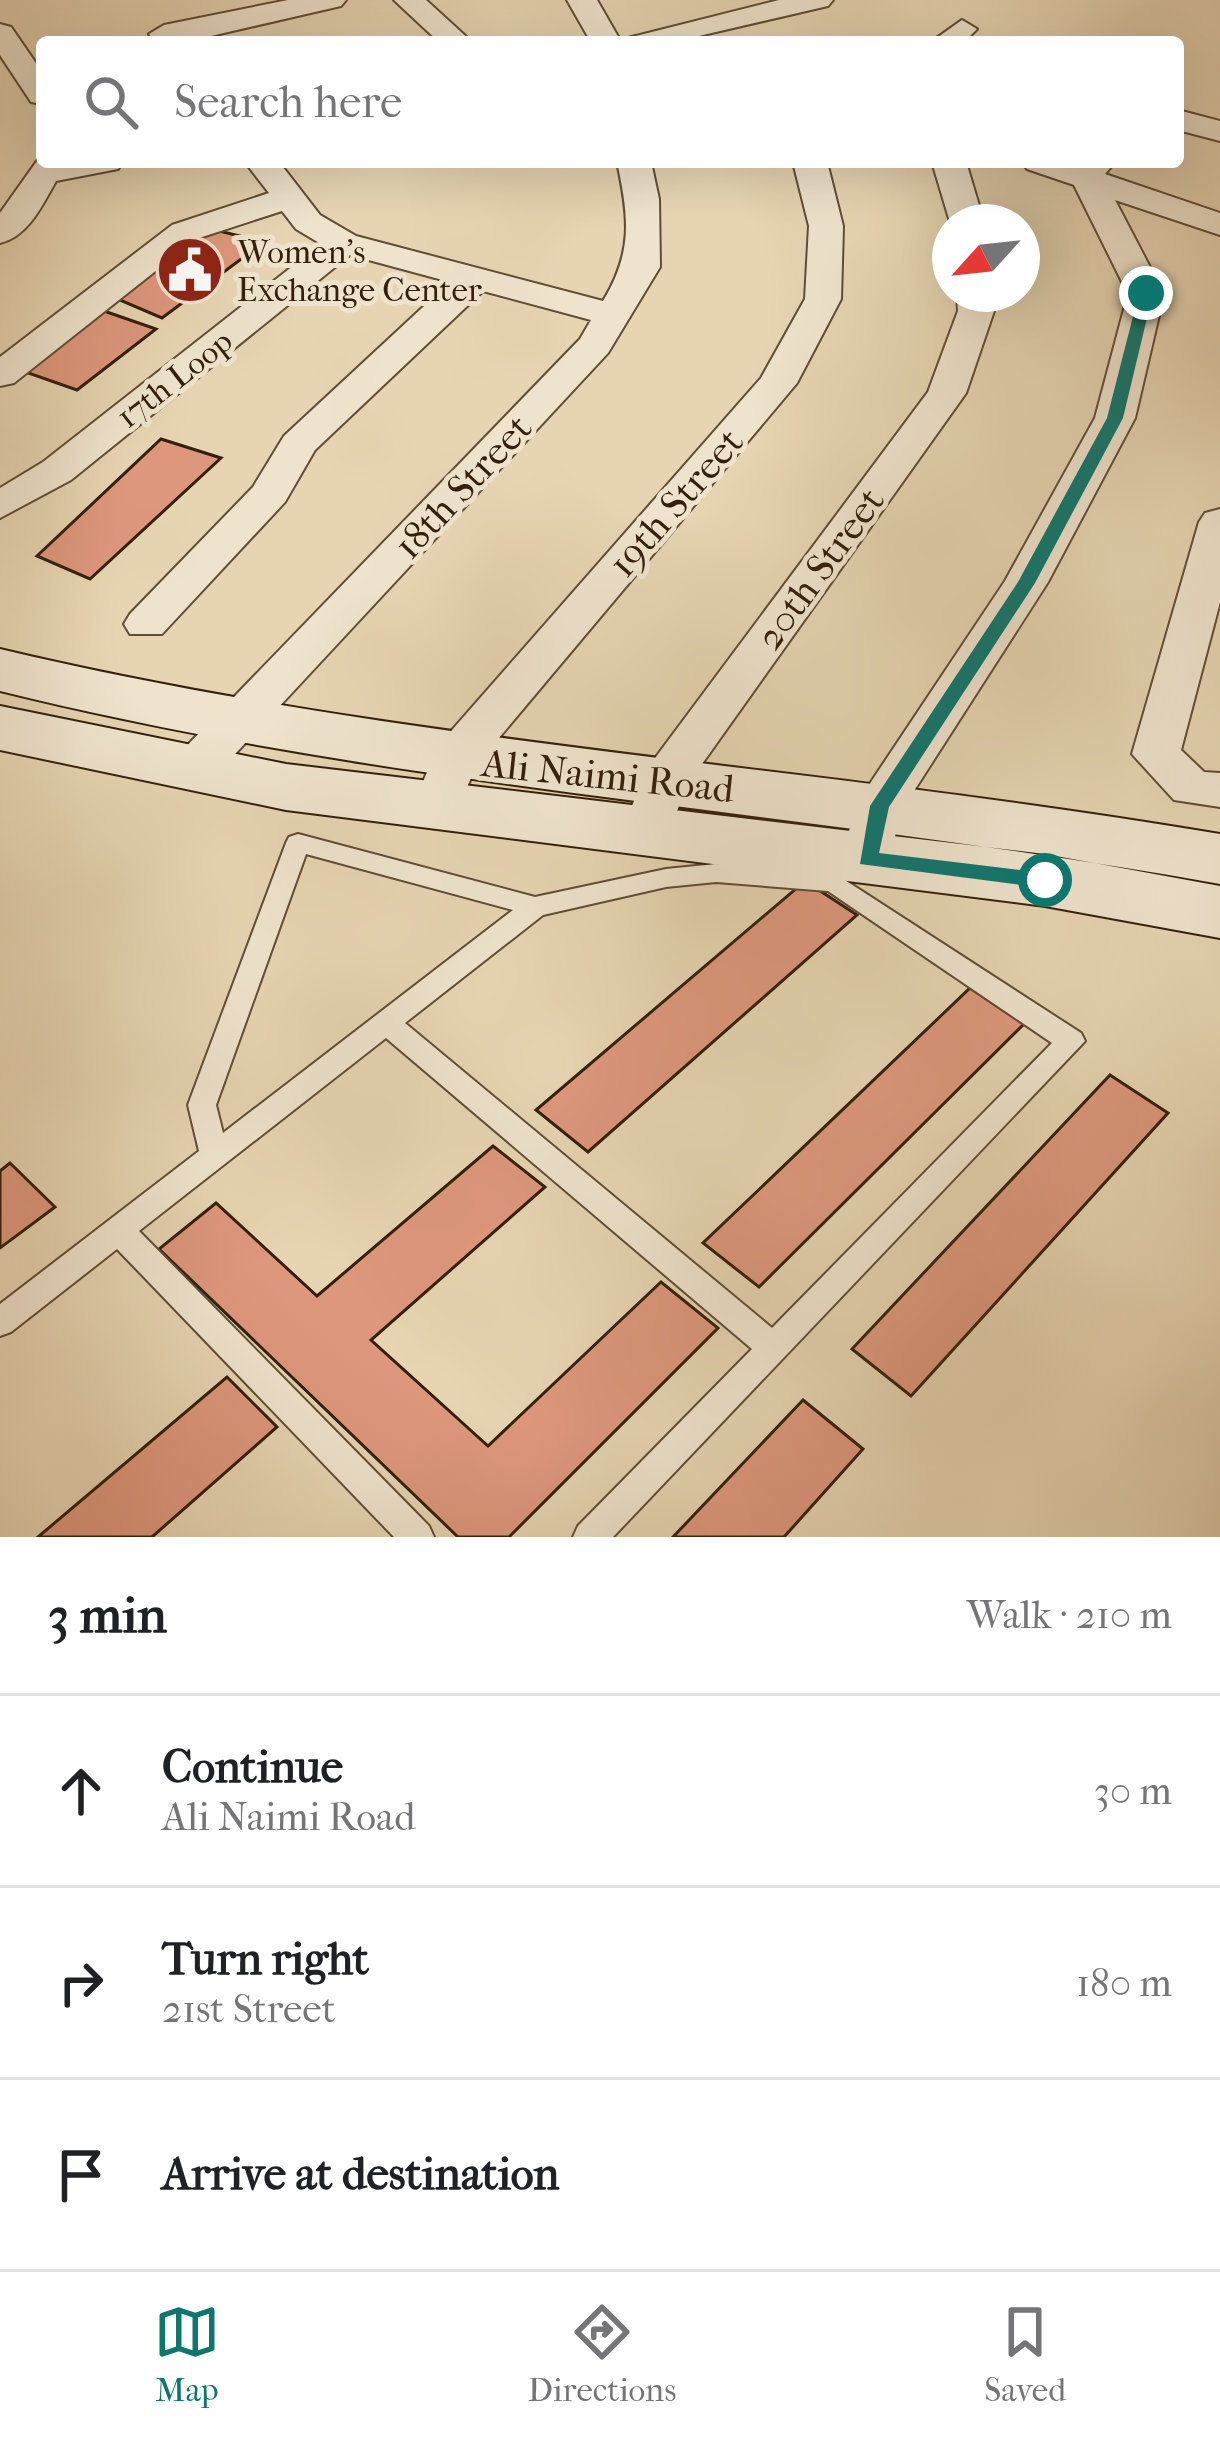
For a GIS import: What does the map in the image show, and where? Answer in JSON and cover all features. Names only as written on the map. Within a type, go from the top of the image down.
[{"type":"main road","name":"Ali Naimi Road","points":[[0,670],[214,748]]},
{"type":"main road","name":"Ali Naimi Road","points":[[0,728],[214,748],[445,783],[874,832],[1045,880],[1220,912]]},
{"type":"main road","name":"Ali Naimi Road","points":[[874,832],[1029,823],[1220,859]]},
{"type":"street","points":[[166,36],[331,0]]},
{"type":"street","points":[[410,0],[450,36]]},
{"type":"street","points":[[582,0],[603,36]]},
{"type":"street","points":[[660,36],[818,0]]},
{"type":"street","points":[[0,33],[36,86]]},
{"type":"street","points":[[1184,122],[1220,131]]},
{"type":"street","points":[[0,233],[26,207],[47,168]]},
{"type":"street","points":[[267,168],[308,222],[344,243],[614,315]]},
{"type":"street","name":"18th Street","points":[[214,748],[595,345],[641,267],[642,199],[635,168]]},
{"type":"street","name":"19th Street","points":[[445,783],[778,383],[824,299],[826,226],[812,168]]},
{"type":"street","points":[[951,168],[962,204]]},
{"type":"street","points":[[1092,168],[1220,226]]},
{"type":"street","points":[[874,832],[1026,583],[1115,418],[1146,293],[1092,168]]},
{"type":"street","points":[[0,375],[148,266],[184,232],[290,198]]},
{"type":"street","name":"17th Loop","points":[[0,506],[57,471],[344,243]]},
{"type":"street","points":[[146,624],[270,493],[298,444],[476,278]]},
{"type":"street","name":"20th Street","points":[[654,808],[947,393],[976,312]]},
{"type":"street","points":[[1220,522],[1156,754],[1191,788],[1220,790]]},
{"type":"lane","points":[[214,1156],[202,1105],[298,843],[535,907]]},
{"type":"lane","points":[[0,1322],[535,907],[666,878],[716,874],[834,882],[1071,1041],[590,1537]]},
{"type":"lane","points":[[386,1022],[774,1348]]},
{"type":"lane","points":[[118,1230],[417,1537]]},
{"type":"building","name":"Women's Exchange Center","points":[[211,229],[264,242],[162,318],[115,298]]},
{"type":"building","points":[[104,311],[156,329],[77,390],[11,367]]},
{"type":"building","points":[[161,439],[221,458],[90,579],[37,556]]},
{"type":"building","points":[[805,881],[857,915],[588,1152],[536,1110]]},
{"type":"building","points":[[970,988],[1024,1024],[759,1287],[703,1243]]},
{"type":"building","points":[[1110,1075],[1168,1113],[911,1396],[852,1349]]},
{"type":"building","points":[[493,1146],[545,1187],[371,1340],[488,1446],[661,1282],[718,1328],[509,1537],[458,1537],[159,1249],[216,1203],[317,1296]]},
{"type":"building","points":[[10,1163],[55,1207],[0,1248],[0,1171]]},
{"type":"building","points":[[227,1377],[277,1427],[152,1537],[38,1537]]},
{"type":"building","points":[[803,1400],[863,1449],[784,1537],[673,1537]]},
{"type":"place","name":"Women's Exchange Center","points":[[190,270]]},
{"type":"route","points":[[1045,880],[868,859],[880,806],[1026,583],[1115,418],[1146,293]]}]
